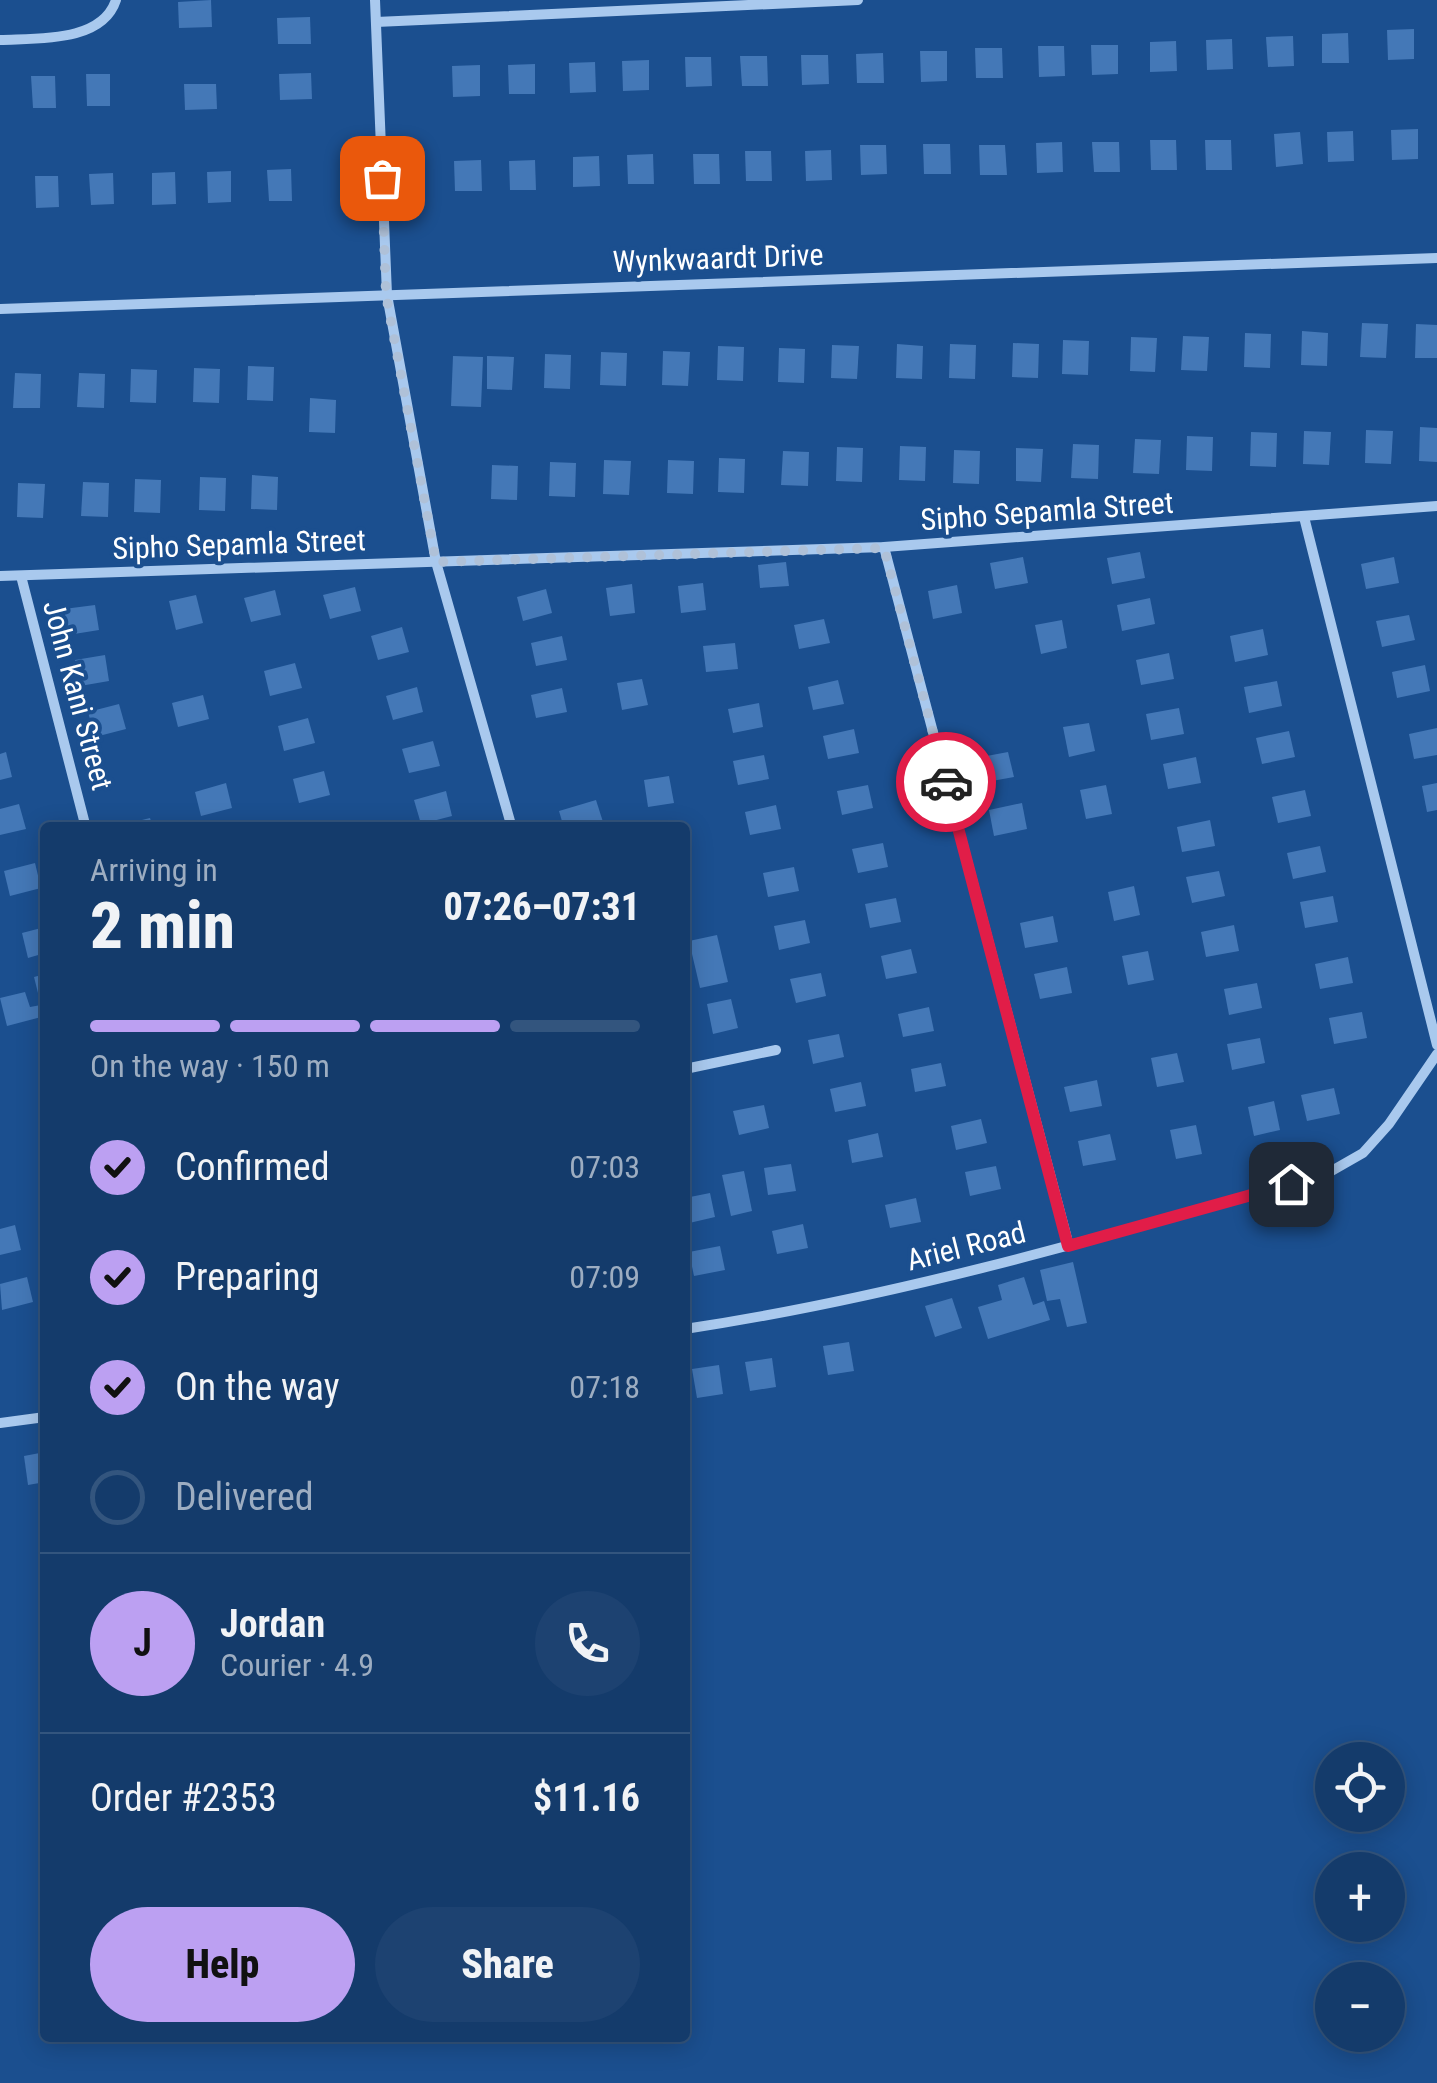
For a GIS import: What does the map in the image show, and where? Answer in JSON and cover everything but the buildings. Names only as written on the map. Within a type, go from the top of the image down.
[{"type":"street","points":[[0,40],[85,31],[108,18],[116,0]]},
{"type":"street","points":[[375,0],[386,295],[436,562],[510,822]]},
{"type":"street","points":[[376,22],[612,4],[858,0]]},
{"type":"street","name":"Wynkwaardt Drive","points":[[0,309],[1437,258]]},
{"type":"street","name":"Sipho Sepamla Street","points":[[0,576],[884,548],[1437,506]]},
{"type":"street","points":[[1304,517],[1437,1046]]},
{"type":"street","points":[[884,548],[1068,1246]]},
{"type":"street","name":"John Kani Street","points":[[20,576],[84,822]]},
{"type":"street","points":[[690,1069],[776,1050]]},
{"type":"street","name":"Ariel Road","points":[[690,1329],[824,1306],[1068,1246],[1328,1173],[1363,1153],[1390,1124],[1437,1054]]},
{"type":"street","points":[[0,1423],[40,1418]]},
{"type":"way so far","points":[[382,178],[386,295],[436,562],[884,548],[946,782]]},
{"type":"route","points":[[946,782],[1068,1246],[1291,1184]]}]
